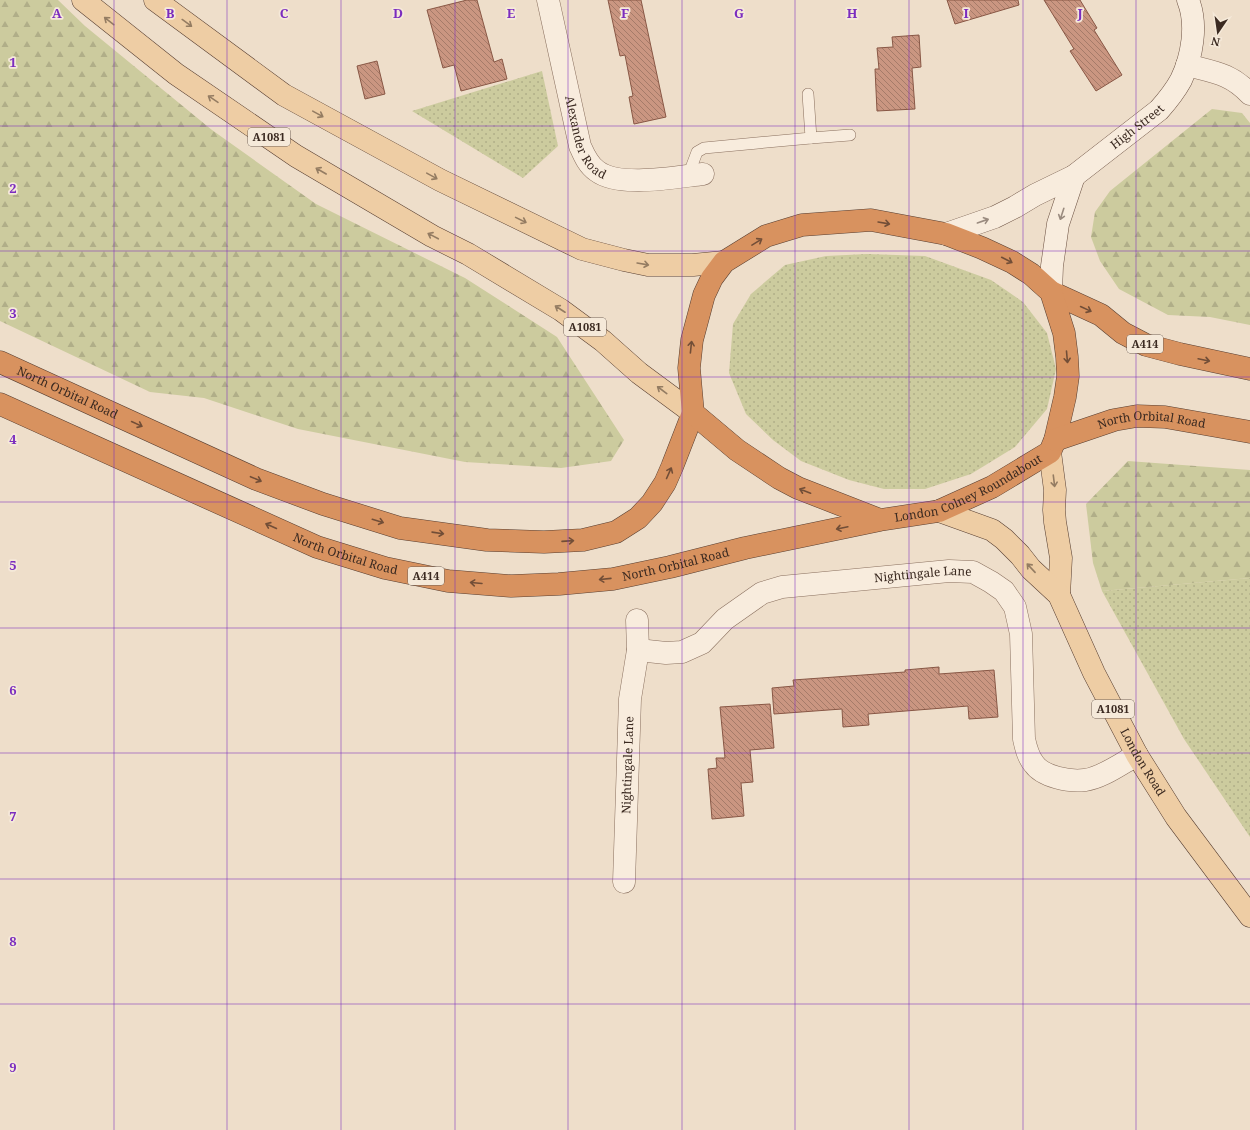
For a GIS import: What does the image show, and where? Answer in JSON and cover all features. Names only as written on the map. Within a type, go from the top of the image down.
[{"type":"highway","points":[[693,414],[689,368],[692,340],[704,295],[712,278],[724,262],[766,236],[802,225],[871,220],[946,234],[982,248],[1012,262],[1031,274],[1051,292],[1064,333],[1068,376],[1065,397],[1053,446]]},
{"type":"highway","name":"A414","points":[[1051,292],[1101,315],[1124,333],[1146,345],[1250,369]]},
{"type":"highway","name":"North Orbital Road","points":[[0,362],[256,479],[323,504],[400,528],[487,540],[544,542],[583,540],[616,532],[638,518],[652,503],[665,483],[693,414]]},
{"type":"highway","name":"North Orbital Road","points":[[0,404],[317,547],[385,568],[448,581],[511,586],[559,584],[613,578],[670,567],[745,548],[880,520]]},
{"type":"highway","name":"London Colney Roundabout","points":[[693,414],[737,450],[779,478],[798,488],[880,520],[939,511],[992,487],[1053,446]]},
{"type":"highway","name":"North Orbital Road","points":[[1053,446],[1114,420],[1137,416],[1165,417],[1250,432]]},
{"type":"main road","name":"A1081","points":[[83,0],[176,74],[296,156],[432,236],[468,254],[561,310],[603,341],[639,373],[693,414]]},
{"type":"main road","points":[[155,0],[284,95],[440,180],[582,249],[648,265],[693,265],[724,262]]},
{"type":"main road","name":"London Road","points":[[1053,446],[1055,490],[1054,510],[1061,558],[1059,595]]},
{"type":"main road","name":"London Road","points":[[939,511],[992,530],[1004,539],[1031,569],[1059,595],[1094,673],[1137,754],[1176,817],[1250,916]]},
{"type":"street","name":"Alexander Road","points":[[548,0],[580,146],[588,164],[597,172],[608,177],[621,180],[635,181],[695,175]]},
{"type":"street","name":"High Street","points":[[946,234],[995,217],[1074,176],[1159,110],[1170,98],[1180,81],[1191,52],[1193,19],[1188,0]]},
{"type":"street","points":[[1187,65],[1220,73],[1235,80],[1250,94]]},
{"type":"street","points":[[1051,292],[1052,266],[1058,224],[1074,176]]},
{"type":"street","name":"Nightingale Lane","points":[[638,650],[666,654],[682,652],[702,643],[725,619],[762,593],[782,587],[949,571],[973,572],[1004,591],[1015,607],[1021,634],[1024,739],[1028,753],[1035,766],[1049,775],[1070,780],[1085,780],[1100,775],[1137,754]]},
{"type":"street","name":"Nightingale Lane","points":[[624,882],[630,699],[638,650],[638,620]]},
{"type":"lane","points":[[808,94],[811,138]]},
{"type":"lane","points":[[695,175],[696,152],[704,148],[850,135]]},
{"type":"green space","points":[[0,0],[58,0],[85,26],[212,130],[316,204],[465,278],[557,337],[624,440],[611,461],[561,468],[465,462],[298,429],[204,398],[150,392],[0,321]]},
{"type":"green space","points":[[542,71],[558,146],[523,178],[412,111]]},
{"type":"green space","points":[[1212,109],[1242,113],[1250,123],[1250,325],[1210,317],[1168,315],[1119,289],[1100,261],[1091,237],[1095,212],[1110,191]]},
{"type":"green space","points":[[867,254],[925,256],[991,280],[1023,302],[1047,333],[1056,369],[1047,409],[1015,447],[971,474],[925,489],[884,489],[849,480],[801,461],[773,440],[746,414],[729,373],[733,324],[751,294],[785,265],[826,256]]},
{"type":"green space","points":[[1128,461],[1250,470],[1250,578],[1102,591],[1093,563],[1086,504]]},
{"type":"green space","points":[[1250,578],[1250,837],[1184,739],[1102,591]]},
{"type":"building","points":[[467,0],[477,0],[494,62],[502,59],[507,79],[461,91],[454,65],[443,68],[427,10]]},
{"type":"building","points":[[608,0],[641,0],[666,117],[634,124],[629,97],[633,96],[625,55],[620,56]]},
{"type":"building","points":[[947,0],[1018,0],[1019,5],[955,24]]},
{"type":"building","points":[[1044,0],[1080,0],[1097,28],[1094,30],[1122,75],[1096,91],[1070,51],[1074,49]]},
{"type":"building","points":[[919,35],[921,67],[912,68],[915,109],[877,111],[875,69],[879,69],[877,48],[893,47],[892,37]]},
{"type":"building","points":[[377,61],[385,94],[365,99],[357,66]]},
{"type":"building","points":[[939,667],[939,674],[994,670],[998,717],[969,719],[968,706],[868,714],[869,725],[843,727],[842,709],[774,714],[772,688],[794,686],[793,680],[905,672],[905,670]]},
{"type":"building","points":[[770,704],[774,748],[750,750],[753,782],[741,783],[744,816],[712,819],[708,769],[717,768],[716,758],[725,758],[720,707]]}]
